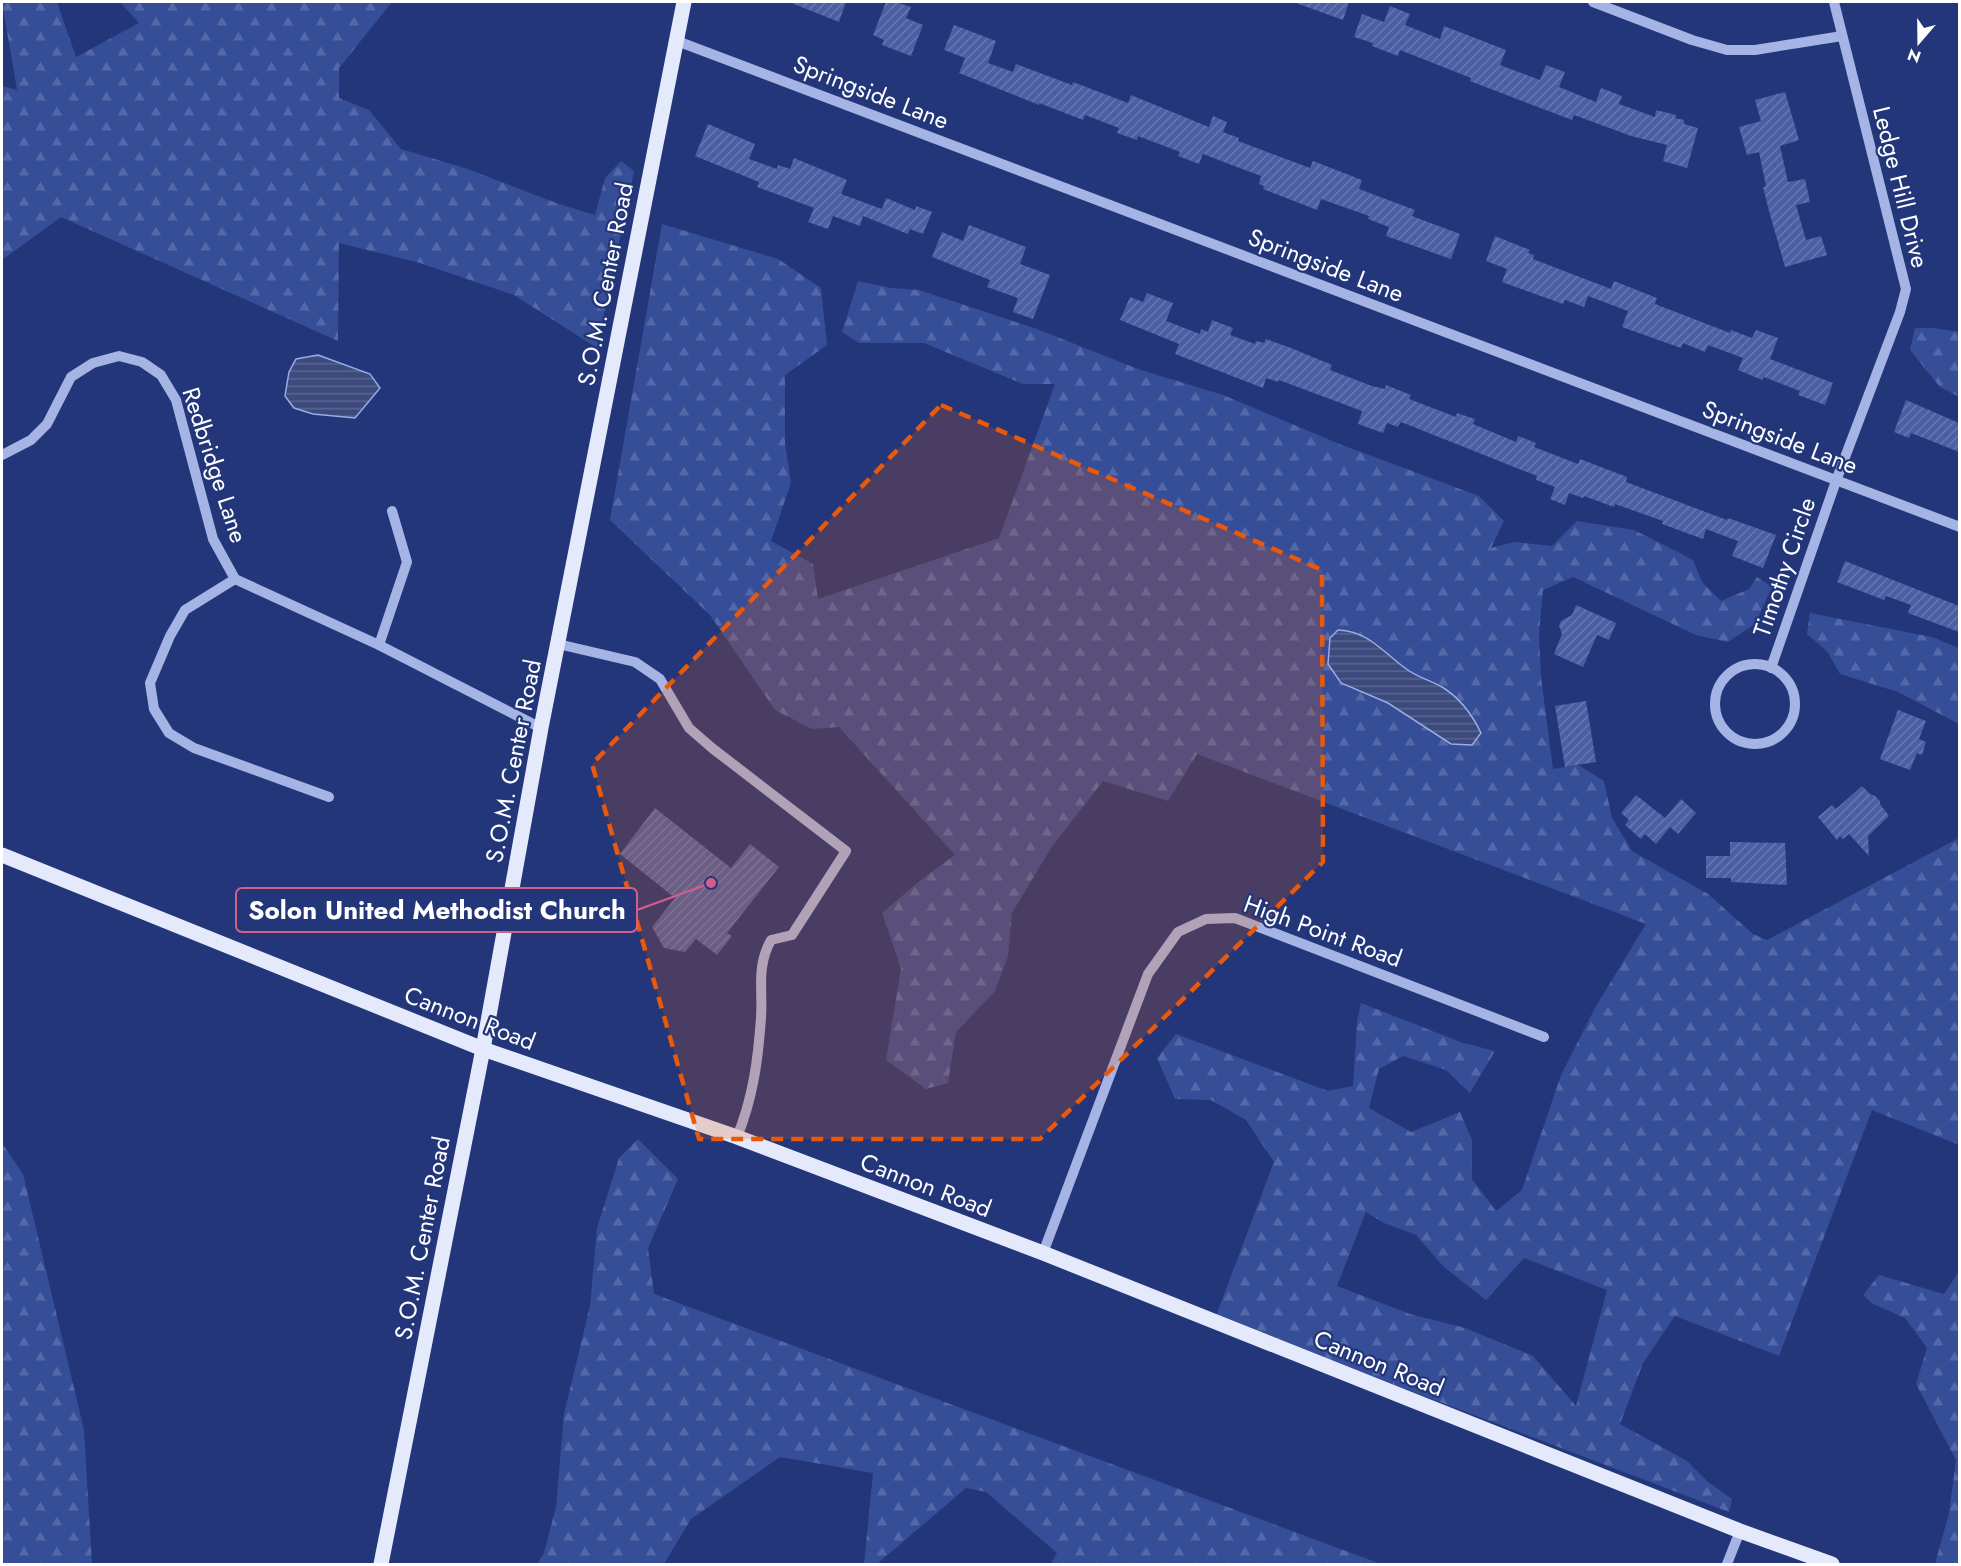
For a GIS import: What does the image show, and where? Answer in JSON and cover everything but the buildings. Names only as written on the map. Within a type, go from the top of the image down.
[{"type":"main road","name":"S.O.M. Center Road","points":[[381,1564],[483,1049],[541,728],[684,2]]},
{"type":"main road","name":"Cannon Road","points":[[2,855],[483,1049],[737,1137],[1043,1253],[1740,1531],[1832,1564]]},
{"type":"street","points":[[1593,2],[1692,40],[1727,50],[1755,50],[1842,36]]},
{"type":"street","name":"Ledge Hill Drive","points":[[1834,2],[1906,289],[1900,312],[1836,481]]},
{"type":"street","name":"Springside Lane","points":[[677,41],[1959,527]]},
{"type":"street","name":"Redbridge Lane","points":[[2,455],[31,440],[47,424],[71,377],[93,363],[119,356],[142,362],[161,375],[176,400],[213,539],[235,579],[379,645],[541,728]]},
{"type":"street","name":"Timothy Circle","points":[[1771,668],[1836,481]]},
{"type":"street","points":[[379,645],[407,562],[392,511]]},
{"type":"street","points":[[235,579],[185,610],[170,636],[150,683],[154,709],[169,733],[195,748],[329,797]]},
{"type":"street","points":[[558,644],[635,662],[660,679],[689,728],[846,851],[792,934],[771,940],[763,956],[757,1061],[748,1110],[737,1137]]},
{"type":"street","points":[[1752,665],[1771,668],[1782,675],[1791,686],[1795,709],[1789,726],[1767,743],[1754,745],[1740,742],[1729,736],[1720,726],[1715,708],[1717,689],[1724,678],[1734,670],[1752,665]]},
{"type":"street","name":"High Point Road","points":[[1043,1253],[1148,974],[1178,932],[1206,919],[1235,918],[1544,1037]]},
{"type":"street","points":[[1727,1564],[1740,1531]]},
{"type":"highlighted area","points":[[941,405],[1322,570],[1323,862],[1040,1139],[699,1139],[592,764]]},
{"type":"green space","points":[[2,2],[57,2],[76,57],[139,23],[120,2],[392,2],[339,68],[339,98],[369,110],[401,149],[465,168],[559,204],[595,215],[605,178],[621,161],[634,171],[597,348],[514,295],[420,263],[339,243],[338,341],[61,217],[2,260],[2,86],[17,90]]},
{"type":"green space","points":[[662,224],[778,259],[821,288],[827,345],[785,375],[785,443],[791,483],[771,541],[813,564],[818,599],[999,538],[1055,384],[1023,384],[924,343],[859,343],[842,332],[858,281],[891,288],[919,290],[1037,329],[1138,369],[1223,395],[1342,445],[1479,496],[1504,521],[1491,548],[1514,542],[1552,546],[1577,521],[1634,530],[1693,560],[1702,582],[1721,601],[1749,589],[1757,577],[1772,587],[1755,624],[1728,642],[1696,635],[1573,577],[1543,590],[1539,635],[1541,677],[1553,769],[1578,765],[1604,781],[1612,818],[1632,851],[1708,894],[1753,934],[1767,940],[1959,838],[1959,1145],[1872,1110],[1779,1356],[1675,1316],[1643,1363],[1620,1424],[1687,1461],[1707,1481],[1732,1499],[1729,1512],[1311,1353],[1214,1321],[1274,1162],[1246,1120],[1211,1100],[1175,1099],[1157,1058],[1176,1034],[1328,1091],[1353,1086],[1357,1021],[1361,1003],[1463,1043],[1495,1051],[1470,1093],[1446,1070],[1403,1056],[1379,1069],[1369,1108],[1411,1132],[1460,1112],[1472,1140],[1472,1179],[1496,1211],[1522,1190],[1561,1075],[1596,1006],[1646,924],[1197,754],[1168,801],[1103,781],[1051,848],[1012,913],[1008,956],[995,991],[956,1032],[948,1083],[926,1089],[886,1060],[901,968],[882,913],[955,855],[839,727],[812,729],[775,710],[710,615],[610,520]],"holes":[[[1351,630],[1376,643],[1406,670],[1444,688],[1451,744],[1388,703],[1341,683]],[[1366,1212],[1384,1223],[1416,1235],[1444,1267],[1486,1300],[1524,1258],[1607,1290],[1576,1406],[1533,1356],[1465,1328],[1410,1314],[1337,1286]]]},
{"type":"green space","points":[[1915,328],[1959,332],[1959,397],[1940,387],[1910,350]]},
{"type":"green space","points":[[1810,613],[1932,637],[1959,648],[1959,724],[1898,692],[1840,674],[1827,651],[1807,634]]},
{"type":"green space","points":[[638,1139],[678,1179],[648,1248],[654,1294],[1381,1564],[1051,1564],[1057,1553],[986,1492],[966,1488],[877,1564],[864,1564],[873,1473],[780,1457],[691,1519],[664,1564],[537,1564],[544,1553],[556,1507],[564,1414],[590,1306],[597,1228],[619,1158]]},
{"type":"green space","points":[[2,1143],[23,1174],[84,1430],[92,1564],[2,1564]]},
{"type":"green space","points":[[1959,1271],[1959,1564],[1935,1564],[1949,1513],[1956,1460],[1916,1384],[1927,1348],[1905,1318],[1873,1304],[1863,1295],[1879,1275],[1944,1294]]},
{"type":"shaded area","points":[[318,355],[370,374],[380,388],[355,418],[313,414],[294,408],[285,396],[289,372],[296,359]]},
{"type":"shaded area","points":[[1338,630],[1349,631],[1366,638],[1409,671],[1442,687],[1460,701],[1474,719],[1481,733],[1472,745],[1451,744],[1388,703],[1341,683],[1328,664],[1330,638]]},
{"type":"place","name":"Solon United Methodist Church","points":[[711,883]]}]
